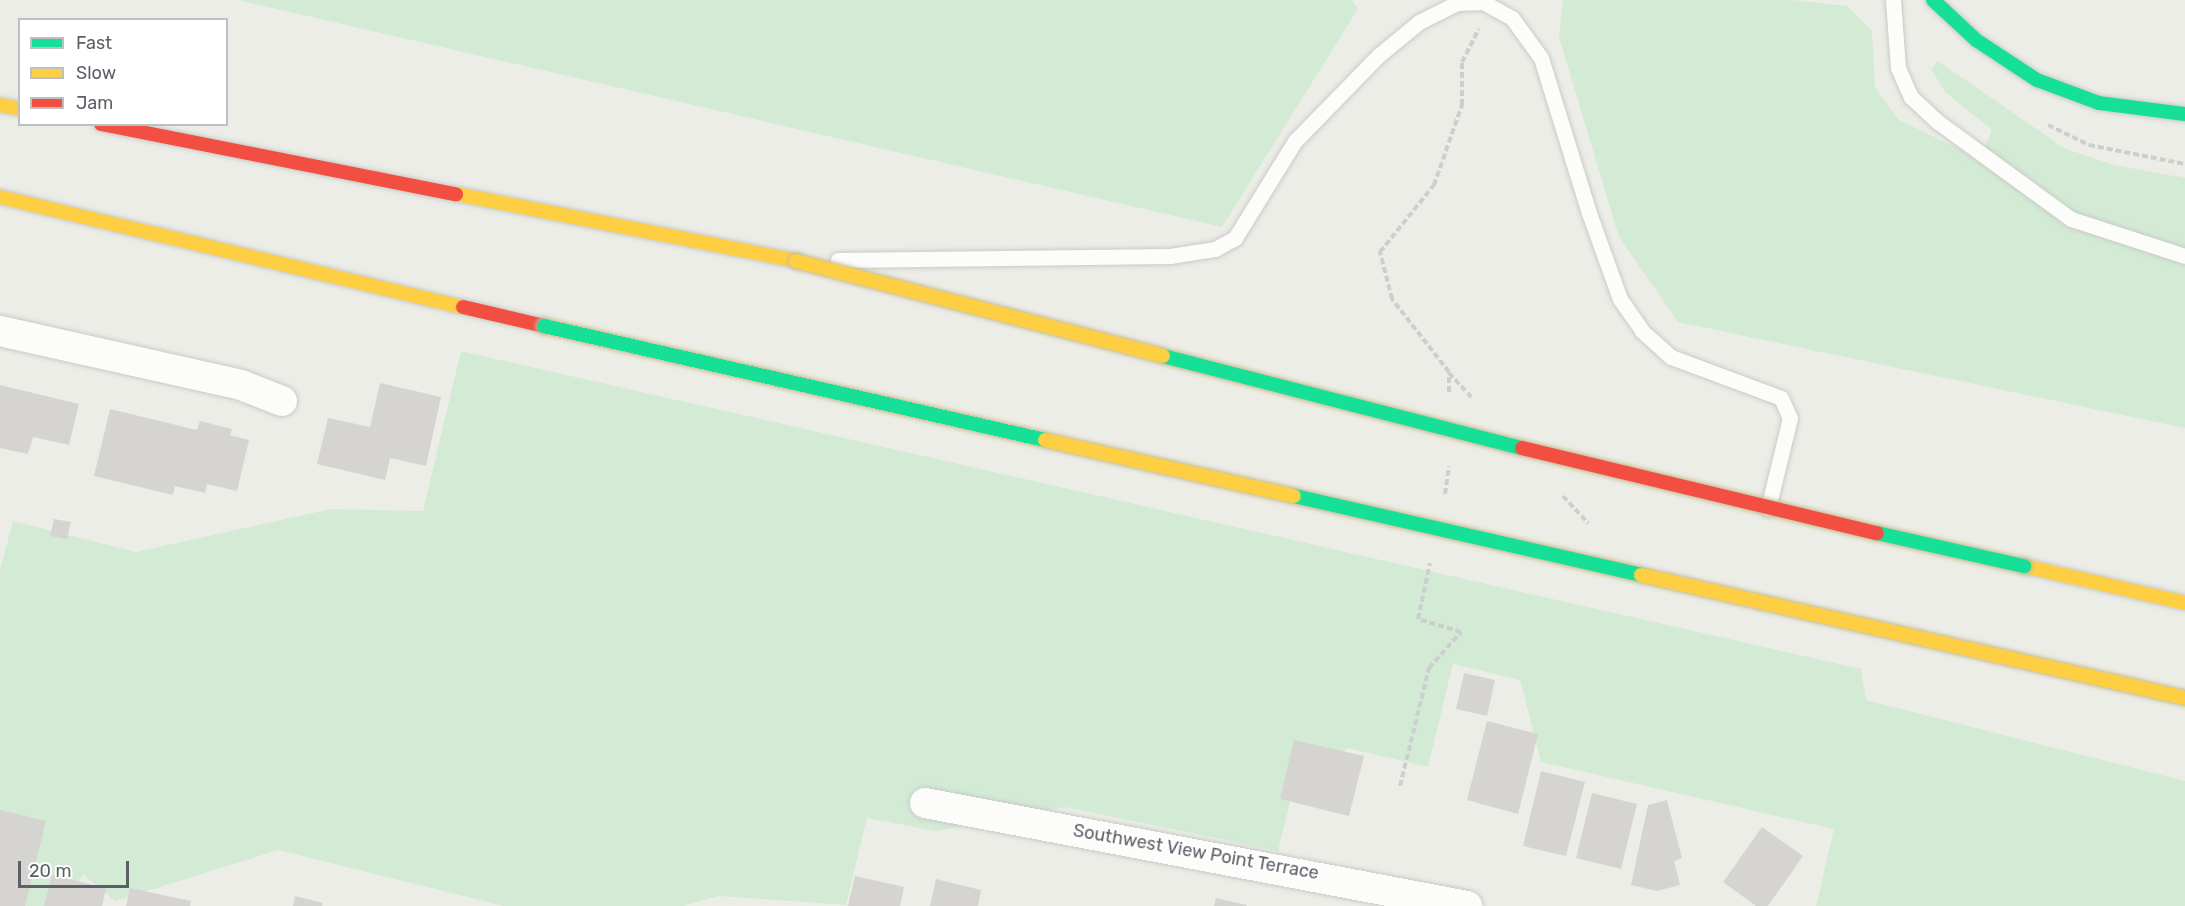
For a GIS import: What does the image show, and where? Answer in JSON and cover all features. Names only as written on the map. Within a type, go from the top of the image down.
[{"type":"main road","points":[[1933,0],[1984,45],[2037,80],[2099,103],[2185,114]]},
{"type":"main road","points":[[0,105],[18,109]]},
{"type":"main road","points":[[111,126],[796,261],[1768,508],[2185,603]]},
{"type":"main road","points":[[0,197],[544,326],[2185,698]]},
{"type":"street","points":[[0,331],[242,385],[282,401]]},
{"type":"street","name":"Southwest View Point Terrace","points":[[925,803],[1391,897],[1467,906]]},
{"type":"lane","points":[[1893,0],[1898,68],[1911,97],[1938,123],[2072,219],[2185,256]]},
{"type":"lane","points":[[796,261],[1170,256],[1215,249],[1236,238],[1295,141],[1379,55],[1419,22],[1457,3],[1483,2],[1512,18],[1541,58],[1589,213],[1620,299],[1642,331],[1671,357],[1780,398],[1790,418],[1768,508]]},
{"type":"path","points":[[1449,406],[1449,372],[1392,299],[1380,252],[1434,185],[1462,105],[1462,62],[1480,27]]},
{"type":"path","points":[[1442,508],[1449,463]]},
{"type":"path","points":[[1401,786],[1429,668],[1461,632],[1418,619],[1432,552]]},
{"type":"green space","points":[[238,0],[1352,0],[1358,9],[1222,227]]},
{"type":"green space","points":[[1563,0],[1792,0],[1847,6],[1872,31],[1875,87],[1898,119],[1979,159],[1992,130],[1945,92],[1931,69],[1938,61],[2064,148],[2114,165],[2185,178],[2185,428],[1678,322],[1619,237],[1559,37]]},
{"type":"green space","points":[[461,351],[1861,669],[1866,700],[2185,781],[2185,906],[1816,906],[1834,829],[1541,762],[1520,680],[1453,664],[1428,767],[1348,748],[1294,786],[1278,851],[1065,807],[935,831],[867,818],[846,905],[718,896],[683,906],[504,906],[278,850],[115,901],[83,874],[65,906],[11,906],[0,841],[0,570],[13,521],[136,552],[331,509],[423,511]]},
{"type":"building","points":[[380,383],[441,397],[426,466],[390,458],[385,480],[317,464],[328,418],[370,427]]},
{"type":"building","points":[[0,385],[79,404],[69,445],[33,437],[28,454],[0,448]]},
{"type":"building","points":[[110,409],[197,430],[200,421],[232,429],[230,435],[249,440],[237,491],[207,484],[205,493],[175,486],[173,495],[94,476]]},
{"type":"building","points":[[54,519],[71,522],[67,539],[50,536]]},
{"type":"building","points":[[1464,673],[1495,680],[1487,716],[1456,709]]},
{"type":"building","points":[[1487,721],[1538,734],[1518,814],[1467,800]]},
{"type":"building","points":[[1294,740],[1364,756],[1349,816],[1280,799]]},
{"type":"building","points":[[1541,771],[1585,782],[1566,856],[1523,846]]},
{"type":"building","points":[[1592,793],[1637,804],[1621,869],[1576,858]]},
{"type":"building","points":[[1667,800],[1682,858],[1674,861],[1680,885],[1657,891],[1631,885],[1648,805]]},
{"type":"building","points":[[0,810],[46,821],[25,906],[0,906]]},
{"type":"building","points":[[1762,827],[1803,856],[1768,906],[1756,906],[1723,882]]},
{"type":"building","points":[[52,875],[106,888],[102,906],[44,906]]},
{"type":"building","points":[[855,876],[904,887],[900,906],[848,906]]},
{"type":"building","points":[[936,879],[981,890],[978,906],[930,906]]},
{"type":"building","points":[[130,888],[191,901],[190,906],[126,906]]},
{"type":"building","points":[[295,896],[323,903],[322,906],[293,906]]},
{"type":"building","points":[[1216,898],[1247,905],[1247,906],[1214,906]]},
{"type":"traffic: fast","points":[[1933,0],[1976,40],[2037,80],[2099,103],[2185,114]]},
{"type":"traffic: fast","points":[[544,326],[1045,440]]},
{"type":"traffic: fast","points":[[1163,356],[1522,448]]},
{"type":"traffic: fast","points":[[1294,496],[1641,575]]},
{"type":"traffic: fast","points":[[1877,533],[2024,566]]},
{"type":"traffic: slow","points":[[0,105],[18,109]]},
{"type":"traffic: slow","points":[[456,194],[796,261]]},
{"type":"traffic: slow","points":[[0,197],[463,307]]},
{"type":"traffic: slow","points":[[796,261],[1163,356]]},
{"type":"traffic: slow","points":[[1045,440],[1294,496]]},
{"type":"traffic: slow","points":[[2024,566],[2185,603]]},
{"type":"traffic: slow","points":[[1641,575],[2185,698]]},
{"type":"traffic: jam","points":[[111,126],[456,194]]},
{"type":"traffic: jam","points":[[463,307],[544,326]]},
{"type":"traffic: jam","points":[[1522,448],[1877,533]]}]
